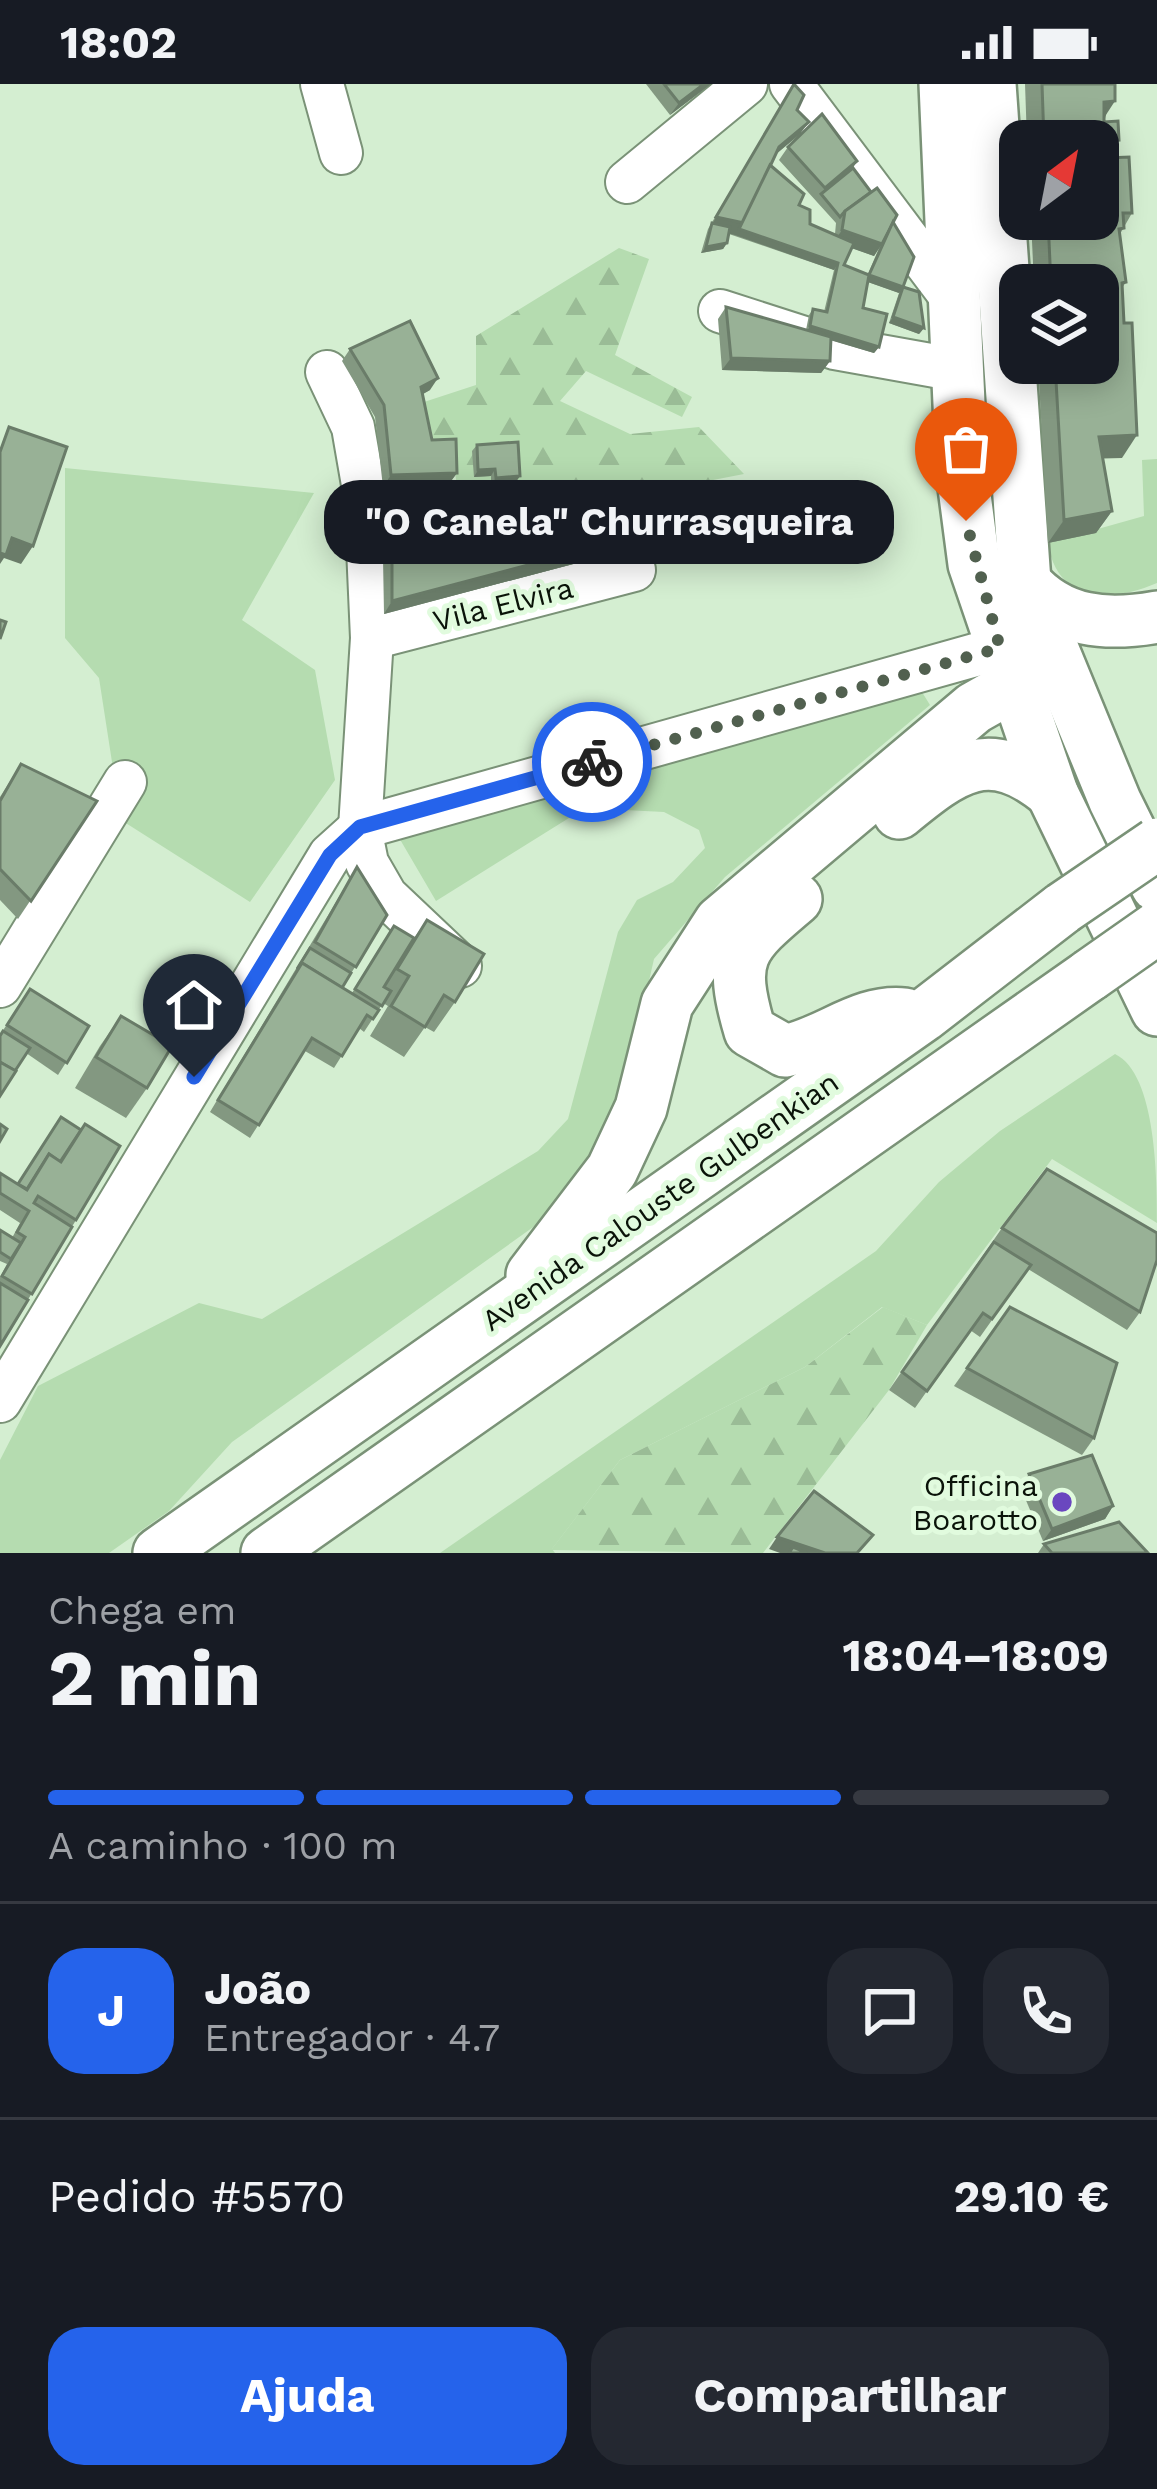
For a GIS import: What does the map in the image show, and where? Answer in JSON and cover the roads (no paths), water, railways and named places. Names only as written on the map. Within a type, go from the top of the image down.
[{"type":"main road","points":[[944,84],[966,521],[1023,664],[1052,793],[1157,1010]]},
{"type":"main road","points":[[990,84],[1025,582],[1023,664],[1114,801],[1157,886]]},
{"type":"main road","points":[[1025,582],[1037,597],[1071,615],[1123,623],[1157,617]]},
{"type":"main road","points":[[508,1308],[612,1170],[641,1108],[667,1004],[691,958],[720,922],[1023,664]]},
{"type":"main road","points":[[923,1016],[878,1011],[811,1045],[785,1051],[766,1045],[750,1031],[736,986],[739,958],[754,934],[944,776],[997,760],[1026,772],[1052,793]]},
{"type":"main road","name":"Avenida Calouste Gulbenkian","points":[[159,1553],[923,1016],[1063,908],[1157,844]]},
{"type":"main road","name":"Avenida Calouste Gulbenkian","points":[[267,1553],[1157,928]]},
{"type":"street","points":[[322,84],[341,153]]},
{"type":"street","points":[[627,182],[746,84]]},
{"type":"street","points":[[790,84],[955,302]]},
{"type":"street","points":[[720,311],[835,348],[958,370]]},
{"type":"street","points":[[327,372],[353,427],[361,460],[372,638],[360,827],[367,863],[386,896],[460,966]]},
{"type":"street","name":"Vila Elvira","points":[[372,638],[634,570]]},
{"type":"street","points":[[0,1401],[330,855],[360,827],[1023,664]]},
{"type":"street","points":[[0,986],[125,782]]},
{"type":"place","name":"\"O Canela\" Churrasqueira","points":[[966,521]]},
{"type":"place","name":"Officina Boarotto","points":[[1062,1502]]}]
